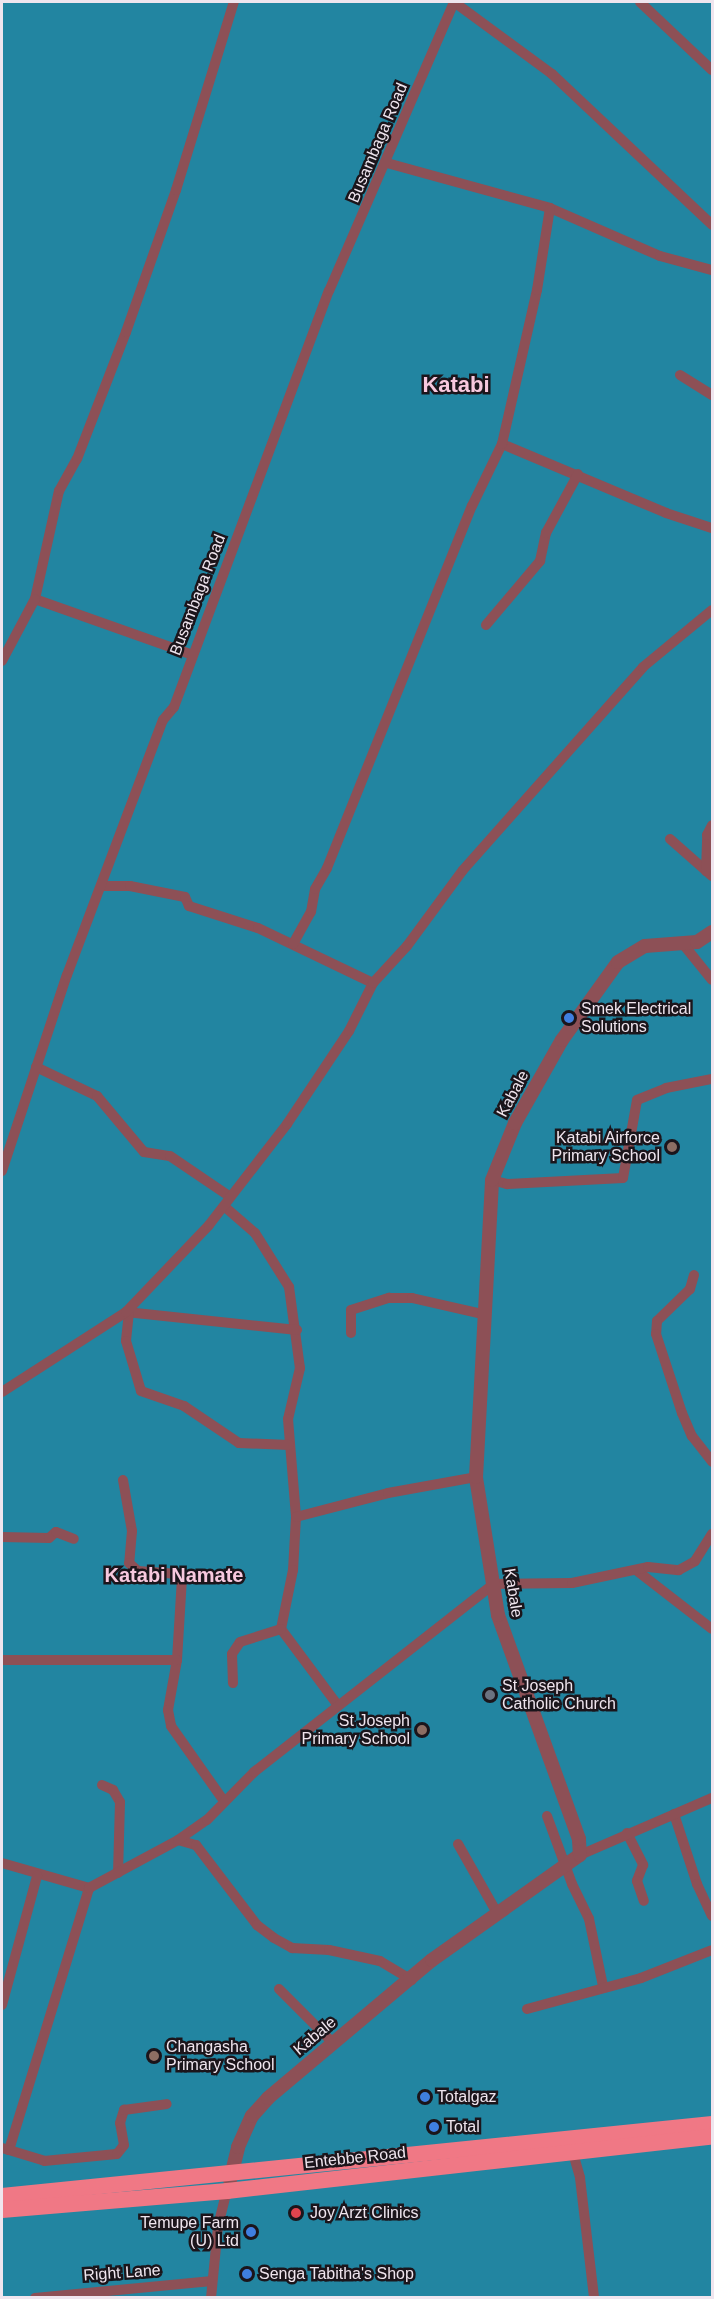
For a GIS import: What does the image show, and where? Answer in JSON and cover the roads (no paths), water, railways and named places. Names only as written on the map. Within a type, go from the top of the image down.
[{"type":"highway","name":"Entebbe Road","points":[[2,2196],[233,2170],[437,2154],[712,2124]]},
{"type":"highway","name":"Entebbe Road","points":[[2,2210],[227,2191],[712,2137]]},
{"type":"street","points":[[2,661],[35,599],[59,491],[77,459],[126,332],[176,190],[234,2]]},
{"type":"street","points":[[454,2],[552,74],[712,225]]},
{"type":"street","name":"Busambaga Road","points":[[2,1171],[7,1133],[36,1067],[163,720],[174,706],[190,654],[225,572],[244,511],[329,291],[387,164],[454,2]]},
{"type":"street","points":[[640,2],[712,69]]},
{"type":"street","points":[[387,164],[550,208],[660,256],[712,270]]},
{"type":"street","points":[[293,944],[312,912],[315,889],[327,868],[472,506],[502,444],[537,290],[550,208]]},
{"type":"street","points":[[680,375],[712,395]]},
{"type":"street","points":[[502,444],[579,474],[666,513],[712,528]]},
{"type":"street","points":[[486,625],[540,561],[546,533],[579,474]]},
{"type":"street","points":[[35,599],[190,654]]},
{"type":"street","points":[[2,1392],[128,1312],[225,1207],[229,1196],[261,1162],[349,1031],[373,983],[407,946],[463,870],[541,777],[643,668],[712,613]]},
{"type":"street","points":[[709,874],[707,835],[712,825]]},
{"type":"street","points":[[670,839],[709,874]]},
{"type":"street","points":[[101,886],[130,886],[185,897],[189,906],[258,928],[373,983]]},
{"type":"street","name":"Kabale","points":[[227,2191],[238,2147],[252,2116],[333,2043],[412,1980],[432,1960],[568,1866],[580,1855],[579,1839],[507,1643],[494,1584],[476,1477],[492,1180],[514,1123],[557,1048],[618,962],[645,946],[697,942],[712,932]]},
{"type":"street","points":[[683,944],[712,980]]},
{"type":"street","points":[[36,1067],[97,1096],[144,1152],[170,1156],[229,1196]]},
{"type":"street","points":[[492,1180],[507,1184],[623,1178],[638,1101],[666,1088],[712,1079]]},
{"type":"street","points":[[225,1207],[271,1252],[290,1287],[300,1368],[288,1419],[296,1516],[293,1570],[281,1629],[337,1704]]},
{"type":"street","points":[[694,1275],[690,1289],[657,1322],[656,1334],[692,1436],[712,1462]]},
{"type":"street","points":[[351,1333],[351,1310],[389,1298],[412,1298],[486,1315]]},
{"type":"street","points":[[128,1312],[147,1311],[174,1319],[297,1330]]},
{"type":"street","points":[[128,1312],[126,1341],[141,1390],[184,1406],[239,1443],[289,1445]]},
{"type":"street","points":[[296,1516],[388,1492],[476,1477]]},
{"type":"street","points":[[123,1480],[132,1531],[129,1563],[138,1571],[178,1574],[182,1578],[177,1660],[168,1710],[171,1726],[224,1801]]},
{"type":"street","points":[[2,1537],[49,1538],[56,1532],[74,1539]]},
{"type":"street","points":[[2,1863],[37,1876],[89,1888],[178,1840],[207,1820],[224,1801],[337,1704],[494,1584],[572,1583],[636,1570],[686,1568],[712,1534]]},
{"type":"street","points":[[636,1570],[712,1629]]},
{"type":"street","points":[[233,1683],[232,1654],[240,1642],[281,1629]]},
{"type":"street","points":[[2,1660],[177,1660]]},
{"type":"street","points":[[102,1785],[113,1790],[120,1802],[118,1873]]},
{"type":"street","points":[[580,1855],[712,1798]]},
{"type":"street","points":[[674,1814],[697,1884],[712,1916]]},
{"type":"street","points":[[547,1816],[589,1919],[603,1986]]},
{"type":"street","points":[[207,1820],[202,1840],[210,1862]]},
{"type":"street","points":[[627,1833],[643,1865],[638,1881],[644,1901]]},
{"type":"street","points":[[178,1840],[196,1845],[255,1922],[274,1938],[292,1948],[329,1950],[380,1961],[412,1980]]},
{"type":"street","points":[[458,1844],[497,1913]]},
{"type":"street","points":[[2,2004],[37,1876]]},
{"type":"street","points":[[89,1888],[5,2149],[44,2161],[79,2161],[117,2154],[124,2145],[120,2123],[124,2110],[167,2103]]},
{"type":"street","points":[[527,2009],[603,1986],[641,1978],[712,1950]]},
{"type":"street","points":[[279,1989],[333,2043]]},
{"type":"street","points":[[573,2153],[580,2178],[594,2298]]},
{"type":"street","points":[[211,2298],[218,2222],[227,2191]]},
{"type":"street","name":"Right Lane","points":[[35,2298],[212,2281]]},
{"type":"water","points":[[2,2],[712,2],[712,2297],[2,2297]]},
{"type":"place","name":"Smek Electrical Solutions","points":[[569,1018]]},
{"type":"place","name":"Katabi Airforce Primary School","points":[[672,1147]]},
{"type":"place","name":"St Joseph Catholic Church","points":[[490,1695]]},
{"type":"place","name":"St Joseph Primary School","points":[[422,1730]]},
{"type":"place","name":"Changasha Primary School","points":[[154,2056]]},
{"type":"place","name":"Totalgaz","points":[[425,2097]]},
{"type":"place","name":"Total","points":[[434,2127]]},
{"type":"place","name":"Joy Arzt Clinics","points":[[296,2213]]},
{"type":"place","name":"Temupe Farm (U) Ltd","points":[[251,2232]]},
{"type":"place","name":"Senga Tabitha's Shop","points":[[247,2274]]},
{"type":"district","name":"Katabi","points":[[456,385]]},
{"type":"district","name":"Katabi Namate","points":[[174,1575]]}]
